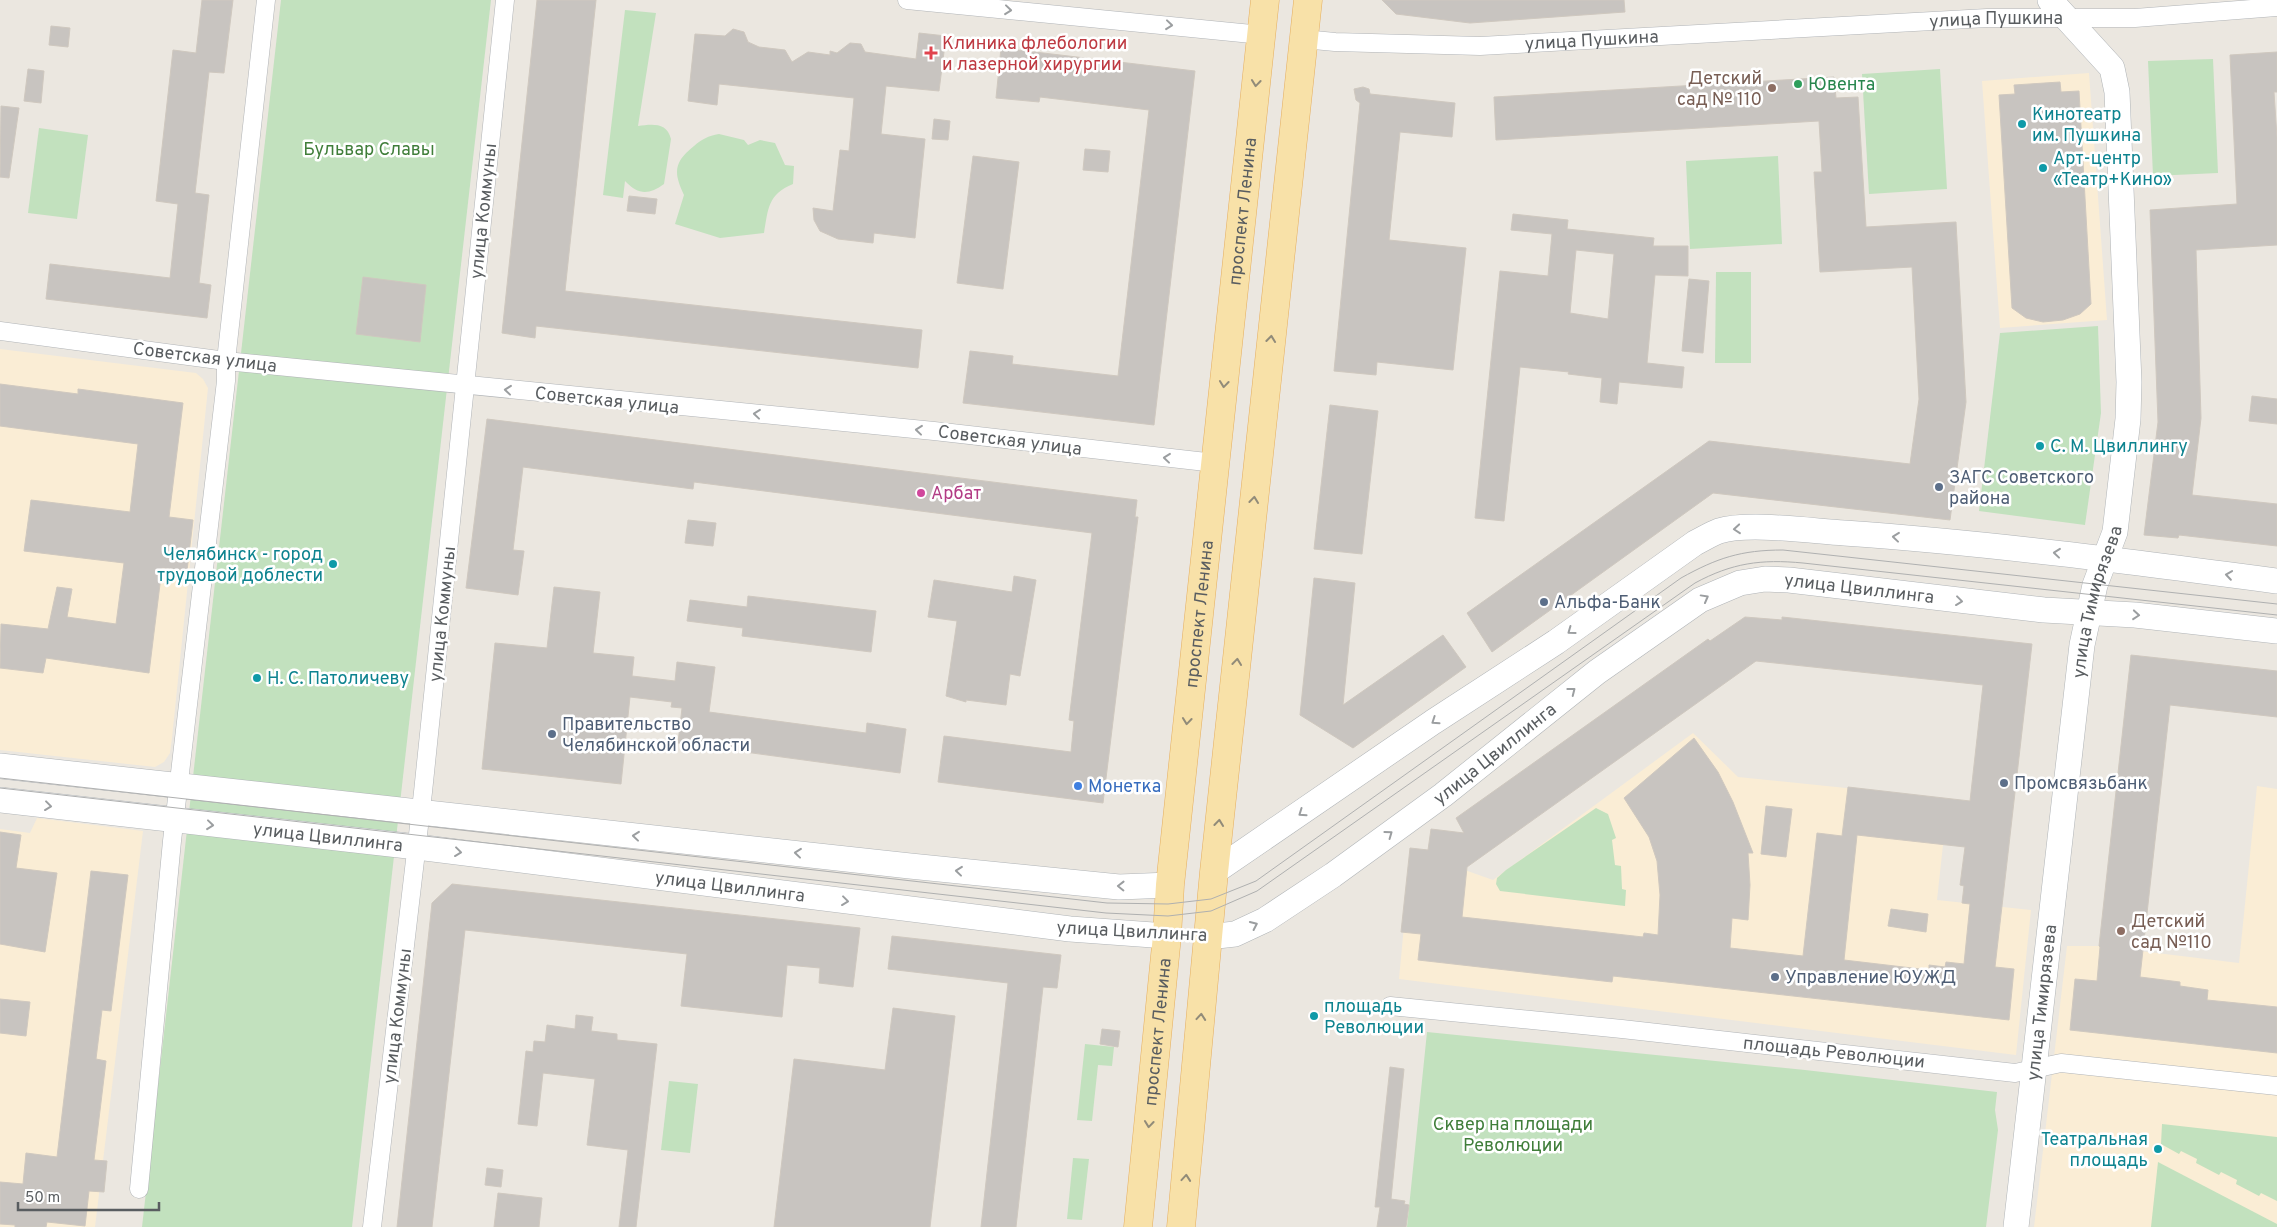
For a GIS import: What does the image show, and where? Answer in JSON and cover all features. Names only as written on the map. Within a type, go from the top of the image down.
[{"type":"main road","name":"проспект Ленина","points":[[1138,1227],[1167,936],[1170,885],[1266,0]]},
{"type":"main road","points":[[1181,1227],[1214,872],[1308,0]]},
{"type":"main road","name":"улица Тимирязева","points":[[2016,1227],[2082,645],[2087,613],[2095,584],[2116,532],[2128,419],[2129,382],[2117,92],[2112,68],[2050,0]]},
{"type":"main road","name":"улица Пушкина","points":[[1262,35],[1303,39]]},
{"type":"main road","name":"улица Цвиллинга","points":[[0,766],[1119,887],[1170,885],[1214,872],[1433,722],[1556,642],[1695,543],[1719,531],[1769,528],[1889,536],[2106,559],[2277,581]]},
{"type":"main road","name":"улица Цвиллинга","points":[[0,800],[417,847],[1078,930],[1208,937],[1235,934],[1265,920],[1333,875],[1443,795],[1597,672],[1687,608],[1725,588],[1752,581],[1789,580],[2044,610],[2135,615],[2277,631]]},
{"type":"street","points":[[139,1189],[175,821],[226,381],[226,361],[266,0]]},
{"type":"street","name":"улица Коммуны","points":[[372,1227],[421,812],[505,0]]},
{"type":"street","name":"улица Пушкина","points":[[907,0],[1262,35]]},
{"type":"street","name":"улица Пушкина","points":[[1303,39],[1335,42],[1480,46],[1987,18],[2135,18],[2277,7]]},
{"type":"street","name":"Советская улица","points":[[0,332],[226,361],[934,431],[1215,464]]},
{"type":"street","name":"площадь Революции","points":[[1390,1006],[1632,1030],[2014,1073],[2061,1063],[2277,1086]]},
{"type":"shaded area","name":"Арт-центр «Театр+Кино»","points":[[2089,73],[2107,320],[2000,328],[1982,81]]},
{"type":"shaded area","points":[[0,349],[196,373],[203,379],[208,388],[170,753],[164,762],[155,767],[0,750]]},
{"type":"shaded area","points":[[1693,733],[1738,777],[1953,799],[1948,845],[1943,845],[1937,900],[2031,910],[2016,1055],[1399,979],[1411,851],[1493,880]]},
{"type":"shaded area","points":[[2257,786],[2277,789],[2277,1227],[2034,1227],[2067,946],[2099,946],[2239,963]]},
{"type":"shaded area","points":[[37,818],[143,831],[95,1227],[0,1227],[0,829],[30,833]]},
{"type":"green space","name":"Бульвар Славы","points":[[281,0],[491,0],[352,1227],[142,1227]]},
{"type":"green space","points":[[625,10],[656,13],[638,126],[658,125],[669,133],[671,139],[664,184],[659,188],[644,192],[634,189],[625,181],[623,198],[603,195]]},
{"type":"green space","points":[[2213,59],[2218,173],[2153,176],[2148,61]]},
{"type":"green space","points":[[1940,69],[1947,189],[1869,194],[1862,74]]},
{"type":"green space","points":[[39,128],[88,135],[77,219],[28,213]]},
{"type":"green space","points":[[719,134],[744,140],[748,145],[760,140],[775,143],[785,165],[794,166],[793,184],[778,192],[771,203],[764,233],[720,238],[675,224],[684,195],[677,174],[679,162],[700,141]]},
{"type":"green space","points":[[1778,156],[1782,244],[1690,249],[1686,161]]},
{"type":"green space","points":[[1716,272],[1751,272],[1751,363],[1715,363]]},
{"type":"green space","points":[[2098,326],[2101,413],[2085,525],[1979,511],[2000,333]]},
{"type":"green space","points":[[1596,808],[1608,814],[1616,838],[1612,840],[1615,865],[1621,866],[1622,889],[1626,890],[1625,906],[1500,891],[1496,884],[1497,878],[1506,870]]},
{"type":"green space","name":"Сквер на площади Революции","points":[[1427,1032],[1805,1070],[1997,1092],[1995,1110],[1998,1130],[1986,1227],[1407,1227]]},
{"type":"green space","points":[[1085,1044],[1114,1047],[1112,1066],[1098,1065],[1092,1121],[1077,1120]]},
{"type":"green space","points":[[669,1081],[698,1084],[690,1153],[661,1150]]},
{"type":"green space","points":[[2162,1124],[2277,1137],[2277,1201],[2261,1193],[2259,1196],[2236,1184],[2237,1180],[2221,1172],[2219,1175],[2196,1163],[2197,1159],[2181,1151],[2179,1154],[2161,1144]]},
{"type":"green space","points":[[1073,1158],[1089,1159],[1082,1220],[1067,1219]]},
{"type":"green space","points":[[2158,1162],[2277,1224],[2277,1227],[2151,1227]]},
{"type":"building","points":[[202,0],[233,0],[224,73],[209,72],[195,193],[209,195],[199,283],[211,285],[207,318],[46,299],[50,264],[170,278],[178,204],[156,201],[173,50],[196,53]]},
{"type":"building","points":[[537,0],[596,0],[565,291],[922,330],[918,368],[536,326],[535,338],[502,333]]},
{"type":"building","points":[[1382,0],[1624,0],[1625,12],[1470,23],[1396,14]]},
{"type":"building","points":[[51,26],[70,28],[68,47],[49,45]]},
{"type":"building","points":[[733,29],[744,32],[748,42],[759,47],[785,50],[792,62],[808,52],[830,55],[830,51],[837,53],[850,43],[861,44],[865,52],[916,59],[919,33],[946,36],[939,91],[886,86],[881,134],[925,139],[915,238],[874,233],[873,243],[838,239],[820,231],[814,220],[813,208],[833,211],[840,150],[849,151],[854,98],[719,84],[717,105],[688,101],[695,34],[725,36]]},
{"type":"building","points":[[1001,48],[1195,71],[1154,425],[963,403],[970,351],[1013,356],[1012,364],[1118,376],[1149,110],[1040,97],[1039,102],[996,98]]},
{"type":"building","points":[[2277,52],[2277,92],[2274,92],[2277,137],[2277,245],[2196,250],[2201,418],[2192,495],[2277,504],[2277,546],[2179,535],[2178,538],[2144,535],[2158,422],[2150,210],[2237,204],[2230,55]]},
{"type":"building","points":[[28,69],[44,71],[41,103],[24,101]]},
{"type":"building","points":[[1834,77],[1836,98],[1858,97],[1866,227],[1956,222],[1966,402],[1950,520],[1713,493],[1492,652],[1467,613],[1709,441],[1910,464],[1919,399],[1912,267],[1820,272],[1814,172],[1822,172],[1819,121],[1496,140],[1494,97]]},
{"type":"building","name":"Арт-центр «Театр+Кино»","points":[[2060,82],[2061,92],[2079,91],[2091,304],[2080,314],[2063,320],[2043,322],[2026,318],[2012,308],[1999,95],[2015,94],[2014,85]]},
{"type":"building","points":[[1363,87],[1369,89],[1370,94],[1455,103],[1452,137],[1400,132],[1389,240],[1466,248],[1453,370],[1377,362],[1376,375],[1334,371],[1360,103],[1356,100],[1354,89]]},
{"type":"building","points":[[1,106],[19,108],[9,178],[0,177]]},
{"type":"building","points":[[934,119],[950,121],[948,140],[932,139]]},
{"type":"building","points":[[1085,149],[1110,151],[1108,172],[1083,170]]},
{"type":"building","points":[[973,156],[1019,162],[1003,289],[957,283]]},
{"type":"building","points":[[629,196],[657,199],[655,214],[627,211]]},
{"type":"building","points":[[1513,214],[1568,220],[1567,229],[1654,238],[1653,246],[1688,246],[1688,276],[1655,275],[1647,363],[1684,367],[1682,388],[1619,382],[1617,404],[1600,402],[1602,378],[1568,374],[1569,372],[1520,367],[1504,521],[1475,518],[1500,271],[1548,276],[1552,234],[1511,230]],"holes":[[[1576,250],[1614,254],[1608,319],[1570,313]]]},
{"type":"building","points":[[363,277],[426,285],[420,342],[356,334]]},
{"type":"building","points":[[1689,279],[1709,281],[1703,353],[1682,351]]},
{"type":"building","points":[[0,384],[78,394],[78,389],[183,403],[169,517],[193,520],[187,571],[162,568],[149,673],[46,658],[43,673],[0,668],[1,624],[48,629],[57,587],[72,589],[67,617],[116,624],[124,563],[24,551],[31,500],[130,512],[138,444],[0,426]]},
{"type":"building","points":[[2252,396],[2277,399],[2277,424],[2249,421]]},
{"type":"building","points":[[1330,405],[1378,411],[1362,554],[1314,549]]},
{"type":"building","points":[[487,419],[1137,500],[1135,517],[1138,517],[1103,803],[938,782],[944,736],[1071,752],[1074,721],[1069,720],[1092,533],[694,482],[693,489],[523,467],[513,550],[524,551],[518,595],[466,588]]},
{"type":"building","points":[[688,520],[716,523],[713,546],[685,543]]},
{"type":"building","points":[[1014,576],[1036,580],[1020,676],[1010,674],[1006,705],[966,700],[966,702],[946,696],[957,621],[928,617],[934,580],[1012,592]]},
{"type":"building","points":[[1314,578],[1355,583],[1343,705],[1443,635],[1466,667],[1353,748],[1300,715]]},
{"type":"building","points":[[554,587],[600,592],[593,653],[634,657],[632,676],[675,681],[677,662],[715,667],[709,712],[866,733],[867,723],[906,729],[900,773],[678,743],[682,708],[671,707],[672,702],[630,697],[621,784],[482,769],[495,643],[547,648]]},
{"type":"building","points":[[748,596],[876,611],[871,652],[742,636],[743,628],[687,621],[690,600],[747,607]]},
{"type":"building","points":[[1745,617],[1782,620],[1782,617],[2032,644],[1995,967],[2014,969],[2009,1020],[1613,976],[1612,982],[1418,960],[1421,934],[1401,932],[1410,848],[1428,850],[1431,829],[1464,833],[1456,818],[1708,639],[1710,641]],"holes":[[[1756,661],[1983,685],[1970,801],[1848,787],[1842,836],[1817,833],[1803,956],[1730,948],[1732,918],[1748,920],[1750,885],[1748,853],[1753,853],[1733,802],[1718,772],[1694,738],[1624,798],[1649,837],[1657,861],[1660,895],[1658,935],[1644,933],[1643,937],[1462,917],[1467,867]],[[1857,835],[1965,847],[1960,885],[1964,886],[1962,903],[1970,904],[1964,964],[1946,962],[1945,967],[1929,965],[1929,970],[1844,960]]]},
{"type":"building","points":[[2131,655],[2277,671],[2277,717],[2170,705],[2140,977],[2180,982],[2180,986],[2208,990],[2207,1000],[2277,1007],[2277,1053],[2070,1030],[2075,979],[2097,981],[2099,946]]},
{"type":"building","points":[[1766,806],[1792,809],[1786,857],[1761,854]]},
{"type":"building","points":[[0,832],[21,835],[16,868],[57,873],[45,952],[0,944]]},
{"type":"building","points":[[91,871],[128,875],[111,1011],[102,1010],[96,1059],[106,1061],[94,1160],[107,1161],[104,1192],[89,1191],[85,1226],[47,1222],[46,1227],[15,1227],[15,1225],[0,1224],[0,1182],[23,1184],[26,1153],[57,1157]]},
{"type":"building","points":[[452,884],[860,928],[853,987],[819,983],[820,968],[787,965],[782,1017],[681,1006],[687,954],[465,930],[432,1227],[397,1227],[432,903]]},
{"type":"building","points":[[1891,909],[1928,914],[1926,932],[1888,926]]},
{"type":"building","points":[[892,936],[1061,955],[1057,988],[1043,987],[1016,1227],[981,1227],[1008,983],[888,969]]},
{"type":"building","points":[[0,999],[30,1002],[26,1036],[0,1033]]},
{"type":"building","points":[[893,1008],[955,1016],[930,1227],[774,1227],[794,1059],[885,1070]]},
{"type":"building","points":[[576,1015],[593,1017],[591,1031],[617,1034],[617,1040],[657,1044],[636,1227],[619,1227],[628,1150],[587,1145],[595,1079],[543,1073],[537,1126],[518,1124],[526,1051],[533,1052],[534,1041],[545,1042],[547,1025],[575,1029]]},
{"type":"building","points":[[1102,1029],[1120,1031],[1118,1047],[1100,1044]]},
{"type":"building","points":[[1390,1067],[1404,1069],[1391,1199],[1405,1201],[1404,1204],[1409,1205],[1406,1227],[1377,1227],[1380,1207],[1375,1207]]},
{"type":"building","points":[[487,1168],[503,1170],[501,1187],[485,1185]]},
{"type":"building","points":[[498,1193],[542,1198],[539,1227],[494,1227]]},
{"type":"tram line","points":[[0,778],[1107,903],[1168,904],[1211,899],[1256,881],[1681,578],[1706,565],[1730,556],[1768,550],[1783,550],[2277,604]]},
{"type":"tram line","points":[[0,788],[1106,913],[1168,916],[1211,911],[1257,891],[1695,583],[1734,567],[1760,562],[1803,563],[2277,615]]},
{"type":"place","name":"Клиника флебологии и лазерной хирургии","points":[[931,53]]},
{"type":"place","name":"Ювента","points":[[1798,84]]},
{"type":"place","name":"Детский сад № 110","points":[[1772,88]]},
{"type":"place","name":"Кинотеатр им. Пушкина","points":[[2022,124]]},
{"type":"place","name":"Арт-центр «Театр+Кино»","points":[[2043,168]]},
{"type":"place","name":"С. М. Цвиллингу","points":[[2040,446]]},
{"type":"place","name":"ЗАГС Советского района","points":[[1939,487]]},
{"type":"place","name":"Арбат","points":[[921,493]]},
{"type":"place","name":"Челябинск - город трудовой доблести","points":[[333,564]]},
{"type":"place","name":"Альфа-Банк","points":[[1544,602]]},
{"type":"place","name":"Н. С. Патоличеву","points":[[257,678]]},
{"type":"place","name":"Правительство Челябинской области","points":[[552,734]]},
{"type":"place","name":"Промсвязьбанк","points":[[2004,783]]},
{"type":"place","name":"Монетка","points":[[1078,786]]},
{"type":"place","name":"Детский сад №110","points":[[2121,931]]},
{"type":"place","name":"Управление ЮУЖД","points":[[1775,977]]},
{"type":"place","name":"площадь Революции","points":[[1314,1016]]},
{"type":"place","name":"Театральная площадь","points":[[2158,1149]]}]
